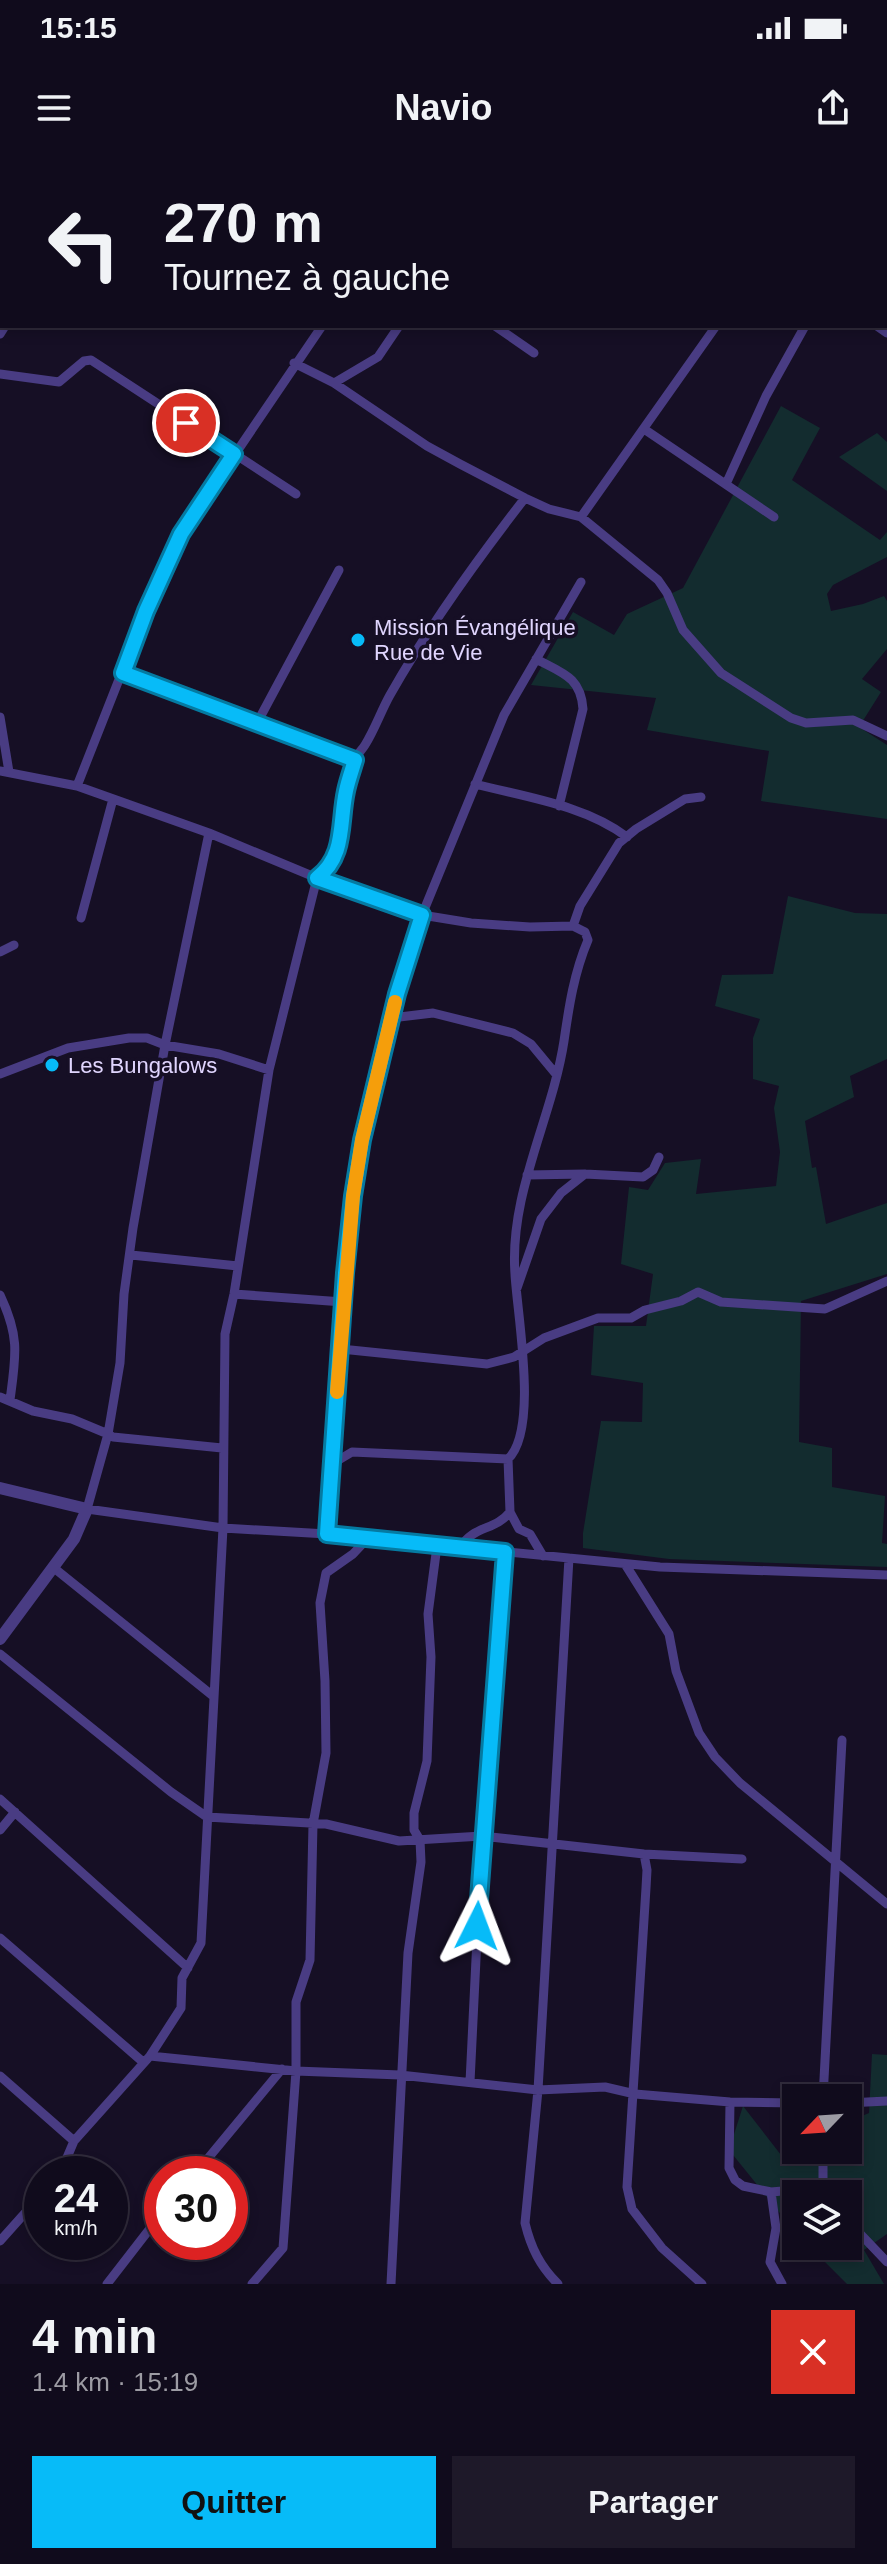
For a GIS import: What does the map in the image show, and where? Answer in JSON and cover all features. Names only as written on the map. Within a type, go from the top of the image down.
[{"type":"street","points":[[77,786],[146,611],[181,534],[320,328]]},
{"type":"street","points":[[334,383],[378,357],[398,328]]},
{"type":"street","points":[[498,328],[534,353]]},
{"type":"street","points":[[581,517],[715,328]]},
{"type":"street","points":[[726,484],[766,396],[804,328]]},
{"type":"street","points":[[0,374],[59,382],[84,361],[91,360],[296,494]]},
{"type":"street","points":[[294,363],[334,383],[427,446],[525,498],[549,509],[581,517],[658,580],[683,630],[721,673],[791,718],[806,723],[853,720],[887,736]]},
{"type":"street","points":[[644,429],[774,517]]},
{"type":"street","points":[[68,2156],[74,2141],[147,2059],[181,2008],[182,1978],[201,1943],[223,1528],[225,1334],[269,1070],[317,878],[327,870],[339,850],[346,792],[355,760],[366,745],[390,696],[473,565],[525,498]]},
{"type":"street","points":[[257,723],[339,570]]},
{"type":"street","points":[[327,1534],[353,1196],[359,1154],[391,1018],[422,915],[504,715],[581,582]]},
{"type":"street","points":[[536,659],[578,685],[582,695],[583,709],[559,806]]},
{"type":"street","points":[[123,673],[355,760]]},
{"type":"street","points":[[0,717],[5,772],[77,786],[422,915],[471,923],[573,926],[585,932],[588,940],[567,1006],[564,1041],[527,1175],[514,1242],[524,1350],[524,1414],[516,1449],[508,1459],[510,1512],[519,1529],[530,1534],[543,1556]]},
{"type":"street","points":[[475,784],[559,806],[610,824],[627,837]]},
{"type":"street","points":[[573,926],[580,906],[609,856],[627,837],[685,799],[701,797]]},
{"type":"street","points":[[81,918],[113,799]]},
{"type":"street","points":[[0,1639],[74,1539],[87,1509],[108,1434],[120,1363],[124,1294],[133,1228],[165,1045],[209,833]]},
{"type":"street","points":[[0,952],[14,945]]},
{"type":"street","points":[[391,1018],[433,1013],[513,1033],[531,1044],[555,1073]]},
{"type":"street","points":[[0,1074],[68,1048],[112,1040],[147,1038],[165,1045],[219,1054],[269,1070]]},
{"type":"street","points":[[527,1175],[643,1177],[653,1170],[659,1157]]},
{"type":"street","points":[[516,1288],[541,1219],[561,1193],[585,1174]]},
{"type":"street","points":[[131,1255],[238,1266]]},
{"type":"street","points":[[341,1349],[487,1364],[514,1357],[544,1338],[598,1318],[631,1318],[698,1292],[721,1302],[825,1309],[858,1291],[887,1281]]},
{"type":"street","points":[[234,1294],[343,1302]]},
{"type":"street","points":[[0,1295],[12,1321],[16,1342],[5,1399],[33,1411],[72,1419],[113,1437],[222,1448]]},
{"type":"street","points":[[332,1464],[352,1452],[508,1459]]},
{"type":"street","points":[[0,1488],[87,1509],[223,1528],[327,1534],[625,1564],[782,1573],[887,1575]]},
{"type":"street","points":[[460,1548],[466,1537],[502,1521],[510,1512]]},
{"type":"street","points":[[252,2284],[283,2248],[296,2071],[296,2002],[310,1960],[313,1824],[326,1753],[320,1603],[326,1573],[353,1554],[367,1539]]},
{"type":"street","points":[[391,2284],[408,1953],[421,1862],[420,1840],[414,1830],[414,1813],[427,1761],[431,1657],[428,1614],[437,1546]]},
{"type":"street","points":[[470,2082],[482,1836],[505,1552]]},
{"type":"street","points":[[558,2284],[543,2269],[530,2244],[525,2223],[538,2090],[569,1558]]},
{"type":"street","points":[[625,1564],[669,1634],[676,1671],[699,1733],[715,1757],[740,1783],[887,1904]]},
{"type":"street","points":[[54,1568],[213,1696]]},
{"type":"street","points":[[0,1654],[171,1792],[207,1817],[313,1824],[399,1841],[482,1836],[644,1854],[742,1859]]},
{"type":"street","points":[[824,2084],[842,1740]]},
{"type":"street","points":[[0,1799],[188,1968]]},
{"type":"street","points":[[0,1830],[15,1812]]},
{"type":"street","points":[[644,1854],[647,1870],[627,2187],[632,2209],[662,2248],[702,2284]]},
{"type":"street","points":[[0,1938],[147,2059],[296,2071],[400,2075],[538,2090],[605,2087],[635,2094],[782,2103]]},
{"type":"street","points":[[210,2156],[282,2069]]},
{"type":"street","points":[[0,2076],[74,2141]]},
{"type":"street","points":[[862,2102],[887,2101]]},
{"type":"street","points":[[730,2102],[729,2168],[743,2186],[782,2191]]},
{"type":"street","points":[[771,2192],[776,2228],[770,2262],[782,2284]]},
{"type":"street","points":[[0,2241],[24,2214]]},
{"type":"street","points":[[107,2284],[144,2236]]},
{"type":"street","points":[[862,2236],[887,2262]]},
{"type":"green space","points":[[781,406],[820,428],[792,480],[880,540],[887,532],[887,557],[833,585],[827,594],[831,611],[884,596],[887,601],[887,649],[862,679],[881,692],[859,727],[887,745],[887,819],[761,801],[769,751],[647,730],[656,698],[531,685],[573,612],[614,635],[627,614],[683,588]]},
{"type":"green space","points":[[877,433],[887,442],[887,491],[839,457]]},
{"type":"green space","points":[[788,896],[855,913],[887,914],[887,1059],[850,1076],[854,1097],[805,1121],[812,1168],[816,1167],[826,1224],[887,1203],[887,1274],[801,1301],[799,1442],[832,1448],[832,1487],[885,1496],[882,1543],[887,1544],[887,1567],[669,1559],[583,1548],[601,1421],[642,1422],[643,1383],[591,1375],[594,1326],[646,1326],[653,1274],[621,1264],[629,1187],[648,1190],[665,1163],[701,1159],[696,1194],[776,1186],[780,1152],[774,1108],[779,1086],[753,1079],[753,1038],[760,1019],[715,1006],[722,975],[773,974]]},
{"type":"green space","points":[[872,2054],[887,2055],[887,2234],[864,2250],[884,2284],[847,2284],[823,2260],[862,2260],[862,2180],[782,2180],[782,2216],[729,2150],[743,2106],[782,2155],[782,2164],[862,2164],[862,2116],[869,2113]]},
{"type":"slow traffic","points":[[337,1392],[353,1196],[362,1140],[395,1002]]},
{"type":"place","name":"Mission Évangélique Rue de Vie","points":[[358,640]]},
{"type":"place","name":"Les Bungalows","points":[[52,1065]]},
{"type":"route","points":[[186,423],[234,454],[181,534],[146,611],[123,673],[355,760],[346,792],[339,850],[332,864],[317,878],[422,915],[397,994],[362,1140],[353,1196],[327,1534],[505,1552],[477,1926]]}]
